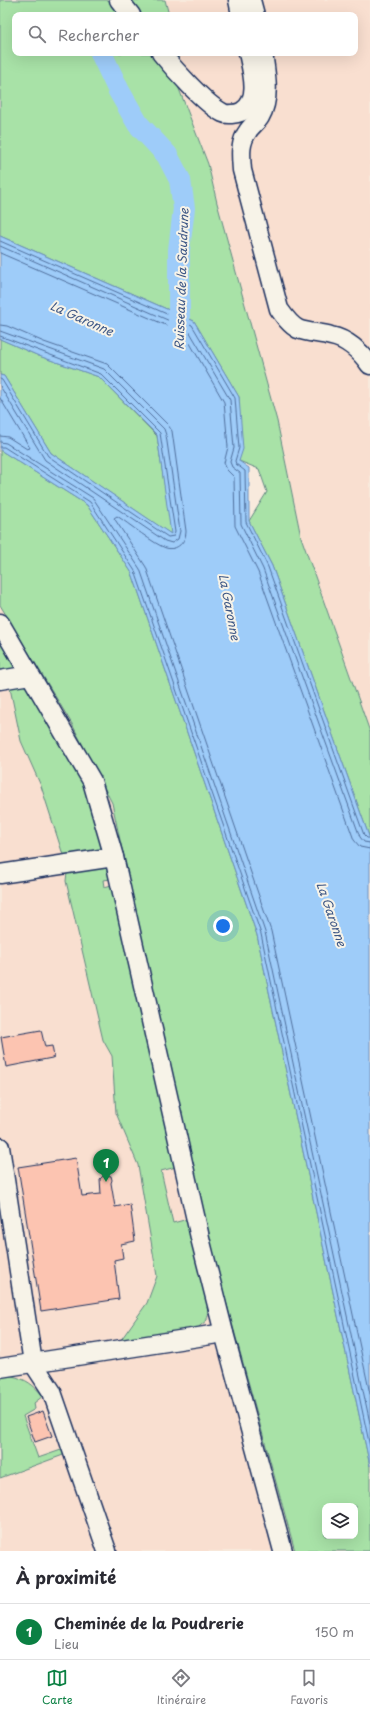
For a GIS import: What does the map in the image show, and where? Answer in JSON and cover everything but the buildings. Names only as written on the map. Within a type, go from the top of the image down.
[{"type":"lane","points":[[238,0],[240,12]]},
{"type":"lane","points":[[251,0],[254,12]]},
{"type":"lane","points":[[119,1],[129,12]]},
{"type":"lane","points":[[164,56],[213,106],[224,114],[238,114],[246,109],[252,100],[254,82],[249,56]]},
{"type":"lane","points":[[263,56],[267,84],[264,104],[260,117],[247,132],[241,147],[242,170],[279,309],[286,319],[297,328],[333,336],[347,342],[365,358],[370,365]]},
{"type":"lane","points":[[0,623],[92,781],[114,857],[199,1234],[283,1551]]},
{"type":"lane","points":[[0,680],[30,675]]},
{"type":"lane","points":[[0,874],[114,857]]},
{"type":"lane","points":[[0,1147],[33,1363],[52,1392],[107,1551]]},
{"type":"lane","points":[[0,1368],[224,1333]]},
{"type":"shaded area","points":[[165,0],[370,0],[370,732],[301,537],[277,421],[217,203],[208,164],[174,76],[181,69],[179,56],[358,56],[358,12],[168,12]]},
{"type":"shaded area","points":[[0,605],[72,724],[112,803],[182,1128],[214,1258],[295,1551],[0,1551]]},
{"type":"green space","points":[[0,0],[165,0],[168,12],[12,12],[12,56],[179,56],[181,69],[174,76],[208,164],[217,203],[277,421],[301,537],[370,732],[370,839],[272,566],[249,521],[267,492],[259,469],[239,461],[239,397],[194,321],[0,236]]},
{"type":"green space","points":[[0,339],[39,356],[99,377],[157,436],[172,535],[51,453],[4,376],[0,375]]},
{"type":"green space","points":[[0,450],[87,505],[132,573],[257,935],[370,1466],[370,1551],[295,1551],[214,1258],[182,1128],[112,803],[72,724],[0,605]]},
{"type":"green space","points":[[0,641],[15,666],[12,673],[0,673]]},
{"type":"green space","points":[[16,684],[29,687],[86,784],[103,841],[100,851],[65,861],[41,786],[21,741],[10,688]]},
{"type":"green space","points":[[99,866],[107,868],[111,879],[103,880],[104,887],[112,885],[176,1167],[161,1171],[173,1223],[188,1219],[208,1304],[207,1320],[193,1332],[118,1344],[147,1303],[157,1276],[138,1165],[116,1113],[112,1056],[103,1040],[66,881],[67,872]]},
{"type":"green space","points":[[12,1376],[29,1383],[43,1396],[34,1403],[35,1409],[23,1416],[38,1458],[64,1449],[66,1454],[0,1478],[0,1377]]},
{"type":"water","name":"La Garonne","points":[[0,236],[194,321],[239,397],[243,449],[239,461],[249,468],[249,521],[272,566],[370,839],[370,1466],[257,935],[132,573],[87,505],[0,450],[0,375],[4,376],[51,453],[171,534],[157,435],[99,377],[39,356],[0,339]]},
{"type":"waterway","name":"Ruisseau de la Saudrune","points":[[102,56],[119,91],[138,124],[167,155],[180,180],[184,208],[179,250],[179,345]]},
{"type":"place","name":"Cheminée de la Poudrerie","points":[[106,1182]]}]
